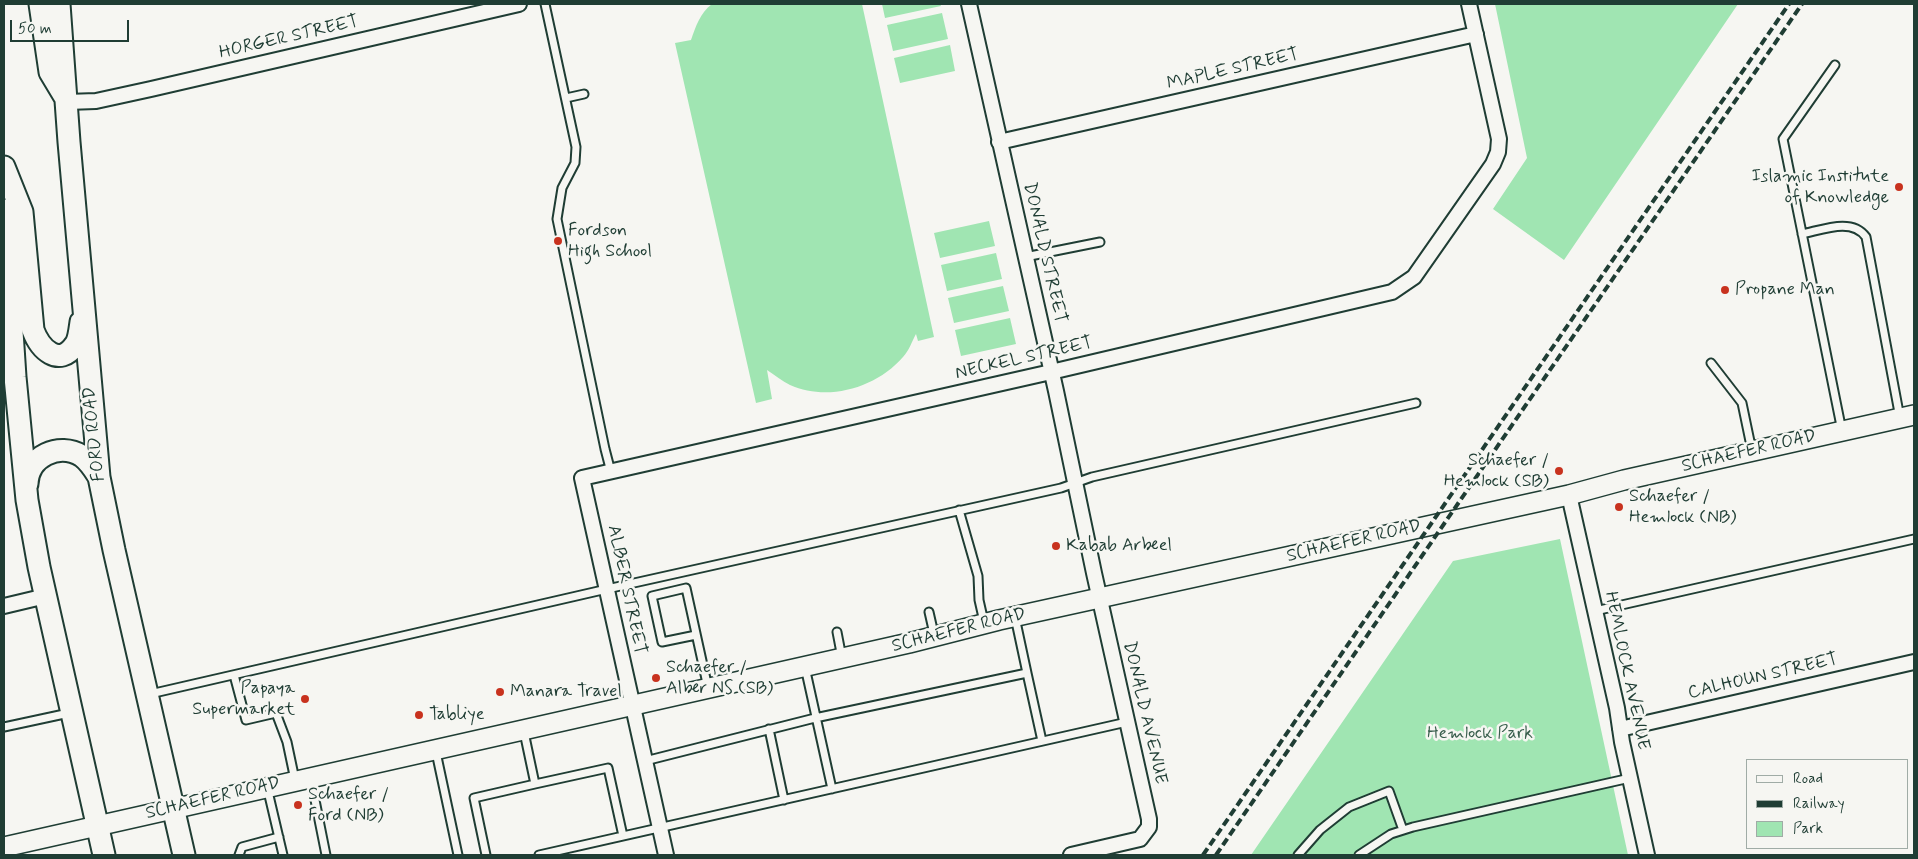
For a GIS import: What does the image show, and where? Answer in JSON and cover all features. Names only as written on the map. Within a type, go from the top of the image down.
[{"type":"main road","points":[[40,4],[50,72],[67,102]]},
{"type":"main road","name":"FORD ROAD","points":[[59,4],[69,142],[99,477],[184,855]]},
{"type":"main road","points":[[4,167],[22,212],[33,330],[43,349],[50,354],[56,355],[69,352],[77,344],[84,308]]},
{"type":"main road","points":[[4,210],[9,377],[27,500],[46,596],[104,855]]},
{"type":"main road","name":"SCHAEFER ROAD","points":[[4,847],[935,637],[1099,598],[1569,495],[1624,480],[1907,417]]},
{"type":"main road","points":[[27,500],[27,478],[31,466],[41,457],[53,452],[66,451],[80,455],[90,463],[99,477]]},
{"type":"street","name":"HORGER STREET","points":[[67,102],[96,101],[477,8],[519,4]]},
{"type":"street","name":"DONALD STREET","points":[[969,4],[1099,598]]},
{"type":"street","points":[[1469,4],[1476,34]]},
{"type":"street","name":"MAPLE STREET","points":[[999,142],[1476,34]]},
{"type":"street","name":"NECKEL STREET","points":[[582,478],[1051,372],[1392,292],[1414,277],[1494,164],[1499,147],[1476,34]]},
{"type":"street","name":"ALBER STREET","points":[[582,478],[666,855]]},
{"type":"street","name":"HEMLOCK AVENUE","points":[[1569,495],[1617,708],[1647,855]]},
{"type":"street","points":[[4,606],[46,596]]},
{"type":"street","name":"DONALD AVENUE","points":[[1071,855],[1135,841],[1145,834],[1149,827],[1149,819],[1099,598]]},
{"type":"street","name":"CALHOUN STREET","points":[[1620,729],[1914,662]]},
{"type":"lane","points":[[545,4],[576,147],[576,163],[562,188],[557,219],[611,472]]},
{"type":"lane","points":[[1835,65],[1783,139],[1842,431]]},
{"type":"lane","points":[[566,98],[584,94]]},
{"type":"lane","points":[[1802,234],[1846,225],[1855,226],[1862,230],[1866,237],[1907,417]]},
{"type":"lane","points":[[1025,256],[1100,242]]},
{"type":"lane","points":[[1710,363],[1742,403],[1752,452]]},
{"type":"lane","points":[[147,695],[960,510],[1075,483],[1092,477],[1416,403]]},
{"type":"lane","points":[[960,510],[978,576],[979,600],[985,624]]},
{"type":"lane","points":[[1595,611],[1914,539]]},
{"type":"lane","points":[[696,635],[662,642],[652,596],[686,588],[708,688]]},
{"type":"lane","points":[[929,612],[935,637]]},
{"type":"lane","points":[[1015,617],[1042,741]]},
{"type":"lane","points":[[837,632],[842,658]]},
{"type":"lane","points":[[805,666],[832,789]]},
{"type":"lane","points":[[645,761],[815,718],[1027,673]]},
{"type":"lane","points":[[234,675],[246,720],[276,713],[303,779],[326,855]]},
{"type":"lane","points":[[4,727],[72,712]]},
{"type":"lane","points":[[538,855],[1127,722]]},
{"type":"lane","points":[[523,729],[535,784]]},
{"type":"lane","points":[[769,730],[784,800]]},
{"type":"lane","points":[[436,749],[458,855]]},
{"type":"lane","points":[[486,855],[474,798],[608,768],[623,836]]},
{"type":"lane","points":[[1359,855],[1391,834],[1403,830],[1630,778]]},
{"type":"lane","points":[[267,787],[283,855]]},
{"type":"lane","points":[[1298,855],[1320,830],[1349,807],[1389,791],[1403,830]]},
{"type":"lane","points":[[239,855],[242,848],[249,844],[279,837]]},
{"type":"green space","points":[[712,4],[862,4],[934,337],[918,341],[916,334],[909,349],[892,368],[865,384],[835,392],[805,390],[784,382],[767,370],[772,399],[756,403],[675,43],[691,40],[701,16]]},
{"type":"green space","points":[[882,4],[940,4],[941,6],[885,18]]},
{"type":"green space","points":[[1495,4],[1738,4],[1564,260],[1493,209],[1527,158]]},
{"type":"green space","points":[[942,13],[948,39],[893,51],[887,25]]},
{"type":"green space","points":[[950,45],[955,71],[900,83],[894,58]]},
{"type":"green space","points":[[989,221],[995,246],[940,258],[934,233]]},
{"type":"green space","points":[[996,253],[1002,279],[947,291],[941,265]]},
{"type":"green space","points":[[1003,286],[1009,311],[954,323],[948,298]]},
{"type":"green space","points":[[1010,318],[1016,344],[961,356],[955,330]]},
{"type":"green space","name":"Hemlock Park","points":[[1560,539],[1628,855],[1251,855],[1453,561]]},
{"type":"railway","points":[[1203,855],[1789,4]]},
{"type":"railway","points":[[1216,855],[1802,4]]},
{"type":"place","name":"Islamic Institute of Knowledge","points":[[1899,187]]},
{"type":"place","name":"Fordson High School","points":[[558,241]]},
{"type":"place","name":"Propane Man","points":[[1725,290]]},
{"type":"place","name":"Schaefer / Hemlock (SB)","points":[[1559,471]]},
{"type":"place","name":"Schaefer / Hemlock (NB)","points":[[1619,507]]},
{"type":"place","name":"Kabab Arbeel","points":[[1056,546]]},
{"type":"place","name":"Schaefer / Alber NS (SB)","points":[[656,678]]},
{"type":"place","name":"Manara Travel","points":[[500,692]]},
{"type":"place","name":"Papaya Supermarket","points":[[305,699]]},
{"type":"place","name":"Tabliye","points":[[419,715]]},
{"type":"place","name":"Schaefer / Ford (NB)","points":[[298,805]]}]
